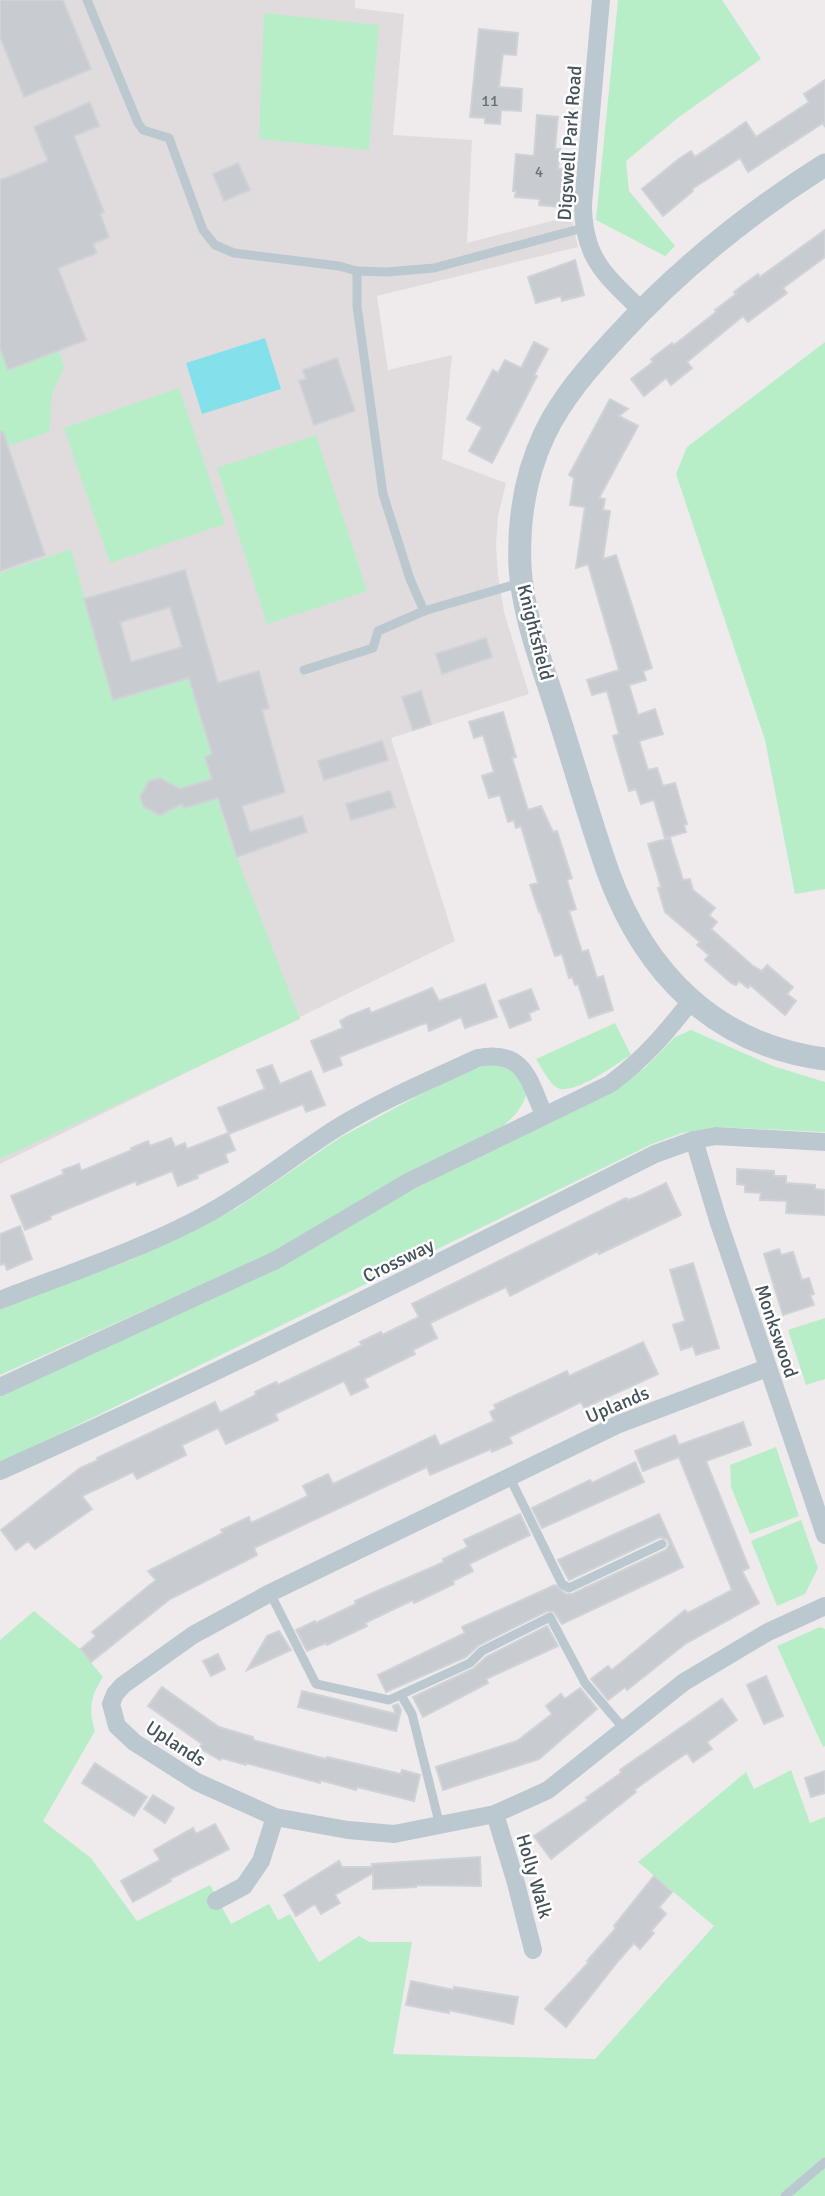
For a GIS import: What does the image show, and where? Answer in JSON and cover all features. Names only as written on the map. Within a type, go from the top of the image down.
[{"type":"street","name":"Digswell Park Road","points":[[601,0],[583,228],[601,270],[641,310]]},
{"type":"street","name":"Knightsfield","points":[[823,169],[717,240],[641,310],[599,356],[565,398],[545,433],[523,500],[520,532],[522,582],[535,642],[618,900],[651,956],[670,981],[714,1019],[757,1042],[781,1051],[825,1059]]},
{"type":"street","points":[[0,1387],[276,1260],[410,1181],[610,1083],[639,1062],[691,1001]]},
{"type":"street","points":[[0,1300],[147,1243],[193,1222],[237,1197],[345,1124],[478,1058],[494,1055],[508,1057],[518,1063],[526,1073],[544,1115]]},
{"type":"street","name":"Crossway","points":[[0,1471],[148,1405],[398,1284],[655,1154],[694,1140],[716,1136],[825,1142]]},
{"type":"street","name":"Monkswood","points":[[694,1140],[767,1368],[825,1535]]},
{"type":"street","name":"Uplands","points":[[767,1368],[619,1424],[270,1593],[192,1635],[123,1685],[115,1693],[111,1704],[117,1726],[134,1742],[197,1782],[275,1817],[348,1830],[394,1834],[495,1814],[548,1790],[684,1682],[768,1632],[825,1605]]},
{"type":"street","name":"Holly Walk","points":[[495,1814],[533,1950]]},
{"type":"street","points":[[216,1901],[244,1886],[261,1861],[275,1817]]},
{"type":"lane","points":[[87,0],[138,123],[143,130],[169,138],[203,230],[215,245],[234,253],[339,266],[357,271],[387,272],[434,268],[583,228]]},
{"type":"lane","points":[[357,271],[357,306],[383,494],[410,579],[424,611]]},
{"type":"lane","points":[[304,670],[373,648],[378,631],[424,611],[522,582]]},
{"type":"lane","points":[[509,1476],[562,1584],[569,1588],[662,1544]]},
{"type":"lane","points":[[270,1593],[316,1684],[389,1700],[470,1663],[482,1651],[550,1617],[585,1683],[625,1730]]},
{"type":"lane","points":[[401,1695],[412,1714],[440,1826]]},
{"type":"lane","points":[[785,2196],[825,2162]]},
{"type":"shaded area","points":[[0,0],[355,0],[355,8],[404,14],[393,135],[472,140],[467,243],[571,216],[578,247],[377,296],[388,370],[452,355],[442,459],[506,483],[498,516],[498,575],[504,612],[529,694],[391,738],[455,941],[0,1164]]},
{"type":"green space","points":[[618,0],[722,0],[761,59],[679,117],[626,161],[629,191],[675,246],[665,256],[596,220]]},
{"type":"green space","points":[[264,13],[379,25],[369,150],[259,139]]},
{"type":"green space","points":[[825,342],[825,889],[795,894],[765,740],[676,474],[687,447]]},
{"type":"green space","points":[[0,347],[9,370],[59,351],[64,367],[52,394],[49,432],[0,449]]},
{"type":"green space","points":[[179,388],[225,524],[110,563],[64,428]]},
{"type":"green space","points":[[316,435],[367,591],[267,624],[217,468]]},
{"type":"green space","points":[[71,549],[113,701],[189,679],[211,754],[204,757],[229,837],[300,1019],[0,1159],[0,573]]},
{"type":"green space","points":[[615,1023],[631,1055],[582,1084],[572,1088],[556,1087],[536,1059]]},
{"type":"green space","points":[[691,1030],[773,1066],[825,1082],[825,1132],[718,1127],[682,1133],[652,1144],[0,1463],[0,1393],[397,1198],[621,1083],[645,1068],[675,1037]]},
{"type":"green space","points":[[491,1063],[515,1069],[527,1092],[518,1111],[503,1126],[270,1254],[0,1375],[0,1308],[131,1260],[237,1208],[341,1137],[444,1082]]},
{"type":"green space","points":[[825,1318],[825,1379],[806,1385],[788,1330]]},
{"type":"green space","points":[[776,1447],[799,1516],[750,1534],[731,1487],[730,1465]]},
{"type":"green space","points":[[801,1520],[818,1568],[805,1594],[777,1606],[751,1541]]},
{"type":"green space","points":[[34,1611],[79,1648],[103,1677],[92,1702],[95,1731],[43,1821],[91,1858],[137,1921],[210,1885],[231,1924],[269,1904],[278,1920],[290,1914],[319,1962],[359,1936],[370,1942],[412,1942],[393,2054],[595,2059],[714,1926],[638,1862],[746,1772],[754,1789],[791,1770],[810,1823],[825,1817],[825,2196],[0,2196],[0,1640]]},
{"type":"green space","points":[[820,1627],[825,1629],[823,1747],[777,1646]]},
{"type":"water","points":[[265,338],[281,389],[202,414],[186,363]]},
{"type":"building","points":[[0,0],[63,0],[91,69],[24,97],[0,37]]},
{"type":"building","points":[[479,29],[518,33],[516,55],[503,54],[499,87],[522,89],[521,111],[501,110],[500,124],[485,123],[485,118],[470,117]]},
{"type":"building","points":[[825,80],[825,127],[823,123],[748,172],[740,158],[692,189],[693,191],[663,216],[642,189],[680,158],[691,151],[695,157],[746,122],[756,137],[809,102],[804,94]]},
{"type":"building","points":[[90,102],[99,126],[74,136],[104,212],[100,214],[109,237],[93,244],[97,253],[58,268],[86,340],[8,370],[0,348],[0,180],[48,161],[34,127]]},
{"type":"building","points":[[537,115],[558,117],[555,149],[560,149],[558,169],[564,169],[560,207],[539,205],[540,199],[515,197],[516,191],[513,191],[516,154],[534,156]]},
{"type":"building","points":[[238,163],[250,190],[224,201],[213,174]]},
{"type":"building","points":[[825,230],[825,257],[783,288],[787,293],[748,322],[743,316],[687,362],[692,368],[671,385],[666,378],[644,396],[631,379],[653,362],[651,359],[672,343],[674,345],[716,312],[715,310],[747,282],[758,274],[760,277]]},
{"type":"building","points":[[575,260],[584,295],[562,301],[561,296],[536,303],[528,277]]},
{"type":"building","points":[[534,342],[548,349],[492,463],[469,451],[482,427],[467,419],[493,370],[498,373],[505,360],[521,368]]},
{"type":"building","points":[[337,358],[355,411],[314,425],[299,381],[306,379],[303,370]]},
{"type":"building","points":[[610,399],[628,409],[619,416],[638,426],[599,498],[605,499],[603,510],[610,511],[603,559],[616,555],[652,668],[643,671],[646,680],[629,685],[638,715],[655,709],[663,734],[639,741],[648,770],[657,768],[663,786],[675,783],[687,824],[684,825],[686,832],[665,838],[654,800],[641,804],[636,789],[629,791],[613,736],[619,734],[607,691],[592,695],[587,680],[619,670],[588,564],[576,568],[585,507],[570,505],[574,478],[569,475]]},
{"type":"building","points":[[0,432],[3,432],[45,555],[0,571]]},
{"type":"building","points":[[185,570],[218,683],[259,671],[269,708],[262,710],[285,792],[242,806],[250,832],[302,816],[307,832],[237,857],[218,798],[184,808],[182,804],[160,815],[144,807],[140,797],[149,781],[160,778],[180,789],[212,779],[205,757],[212,754],[189,678],[113,700],[84,599]],"holes":[[[170,607],[182,647],[131,662],[120,622]]]},
{"type":"building","points":[[486,638],[492,657],[442,674],[436,654]]},
{"type":"building","points":[[421,691],[431,724],[413,730],[402,697]]},
{"type":"building","points":[[503,712],[516,757],[512,758],[528,810],[541,806],[553,832],[557,831],[572,878],[567,880],[576,909],[569,911],[582,952],[588,950],[597,978],[603,976],[613,1010],[589,1018],[578,984],[575,985],[572,977],[569,978],[562,954],[555,956],[539,912],[530,885],[538,883],[521,826],[516,828],[514,820],[508,822],[500,795],[489,798],[482,776],[494,772],[483,735],[474,738],[469,722]]},
{"type":"building","points":[[382,741],[388,760],[324,780],[318,761]]},
{"type":"building","points":[[390,791],[395,807],[351,820],[346,804]]},
{"type":"building","points":[[670,838],[683,880],[690,879],[693,890],[715,908],[709,915],[717,922],[711,929],[753,966],[762,971],[767,965],[793,987],[787,994],[796,1001],[785,1015],[750,985],[748,988],[739,981],[736,985],[731,983],[705,960],[709,955],[697,945],[700,942],[665,912],[658,888],[661,887],[648,844]]},
{"type":"building","points":[[485,984],[497,1017],[465,1028],[461,1017],[429,1031],[427,1023],[420,1025],[339,1057],[342,1065],[324,1072],[311,1041],[343,1028],[340,1021],[349,1016],[369,1008],[371,1013],[432,988],[439,1001]]},
{"type":"building","points":[[531,989],[539,1009],[529,1013],[531,1020],[510,1028],[499,1001]]},
{"type":"building","points":[[272,1065],[280,1084],[311,1071],[325,1105],[306,1112],[303,1104],[229,1134],[218,1108],[265,1089],[257,1070]]},
{"type":"building","points":[[228,1133],[235,1150],[225,1154],[228,1162],[178,1186],[172,1171],[137,1185],[136,1181],[50,1216],[51,1219],[25,1230],[11,1196],[64,1174],[62,1170],[79,1164],[81,1171],[148,1141],[150,1146],[171,1138],[175,1147],[185,1143],[187,1149]]},
{"type":"building","points":[[737,1169],[774,1171],[774,1176],[786,1176],[786,1183],[815,1185],[815,1189],[825,1190],[825,1215],[786,1213],[787,1201],[760,1200],[761,1193],[745,1192],[745,1185],[737,1184]]},
{"type":"building","points":[[666,1183],[681,1215],[599,1254],[598,1251],[510,1296],[506,1287],[430,1323],[437,1338],[413,1350],[415,1354],[364,1379],[368,1387],[351,1395],[344,1381],[275,1414],[278,1420],[226,1444],[218,1428],[182,1445],[186,1455],[137,1479],[133,1472],[82,1496],[92,1509],[35,1549],[28,1541],[16,1550],[1,1530],[80,1468],[98,1460],[97,1458],[215,1402],[220,1413],[256,1395],[255,1392],[276,1382],[278,1385],[362,1345],[360,1342],[381,1332],[382,1335],[419,1317],[412,1304],[626,1198],[628,1200],[637,1197]]},
{"type":"building","points":[[20,1226],[32,1259],[7,1270],[5,1264],[0,1265],[0,1234]]},
{"type":"building","points":[[779,1249],[781,1255],[793,1252],[802,1280],[809,1278],[814,1294],[810,1295],[814,1305],[783,1315],[764,1254]]},
{"type":"building","points":[[693,1263],[719,1348],[696,1355],[693,1346],[681,1350],[673,1325],[685,1321],[670,1270]]},
{"type":"building","points":[[643,1342],[658,1374],[584,1408],[581,1402],[509,1437],[512,1443],[492,1452],[491,1449],[430,1475],[427,1467],[254,1548],[257,1555],[170,1599],[91,1662],[81,1649],[96,1636],[92,1632],[156,1580],[148,1571],[223,1533],[221,1530],[249,1517],[251,1523],[308,1496],[303,1486],[328,1474],[333,1484],[435,1435],[440,1446],[494,1421],[490,1412],[496,1409],[494,1405],[567,1371],[569,1376]]},
{"type":"building","points":[[743,1422],[751,1445],[706,1461],[749,1568],[742,1571],[759,1603],[685,1644],[627,1690],[625,1687],[608,1700],[591,1679],[608,1666],[612,1670],[685,1610],[688,1613],[732,1590],[679,1457],[643,1471],[635,1451],[675,1435],[679,1445]]},
{"type":"building","points":[[635,1462],[644,1482],[542,1528],[532,1508]]},
{"type":"building","points":[[520,1514],[530,1535],[469,1564],[473,1571],[453,1581],[454,1584],[414,1603],[413,1600],[394,1609],[365,1623],[367,1626],[327,1645],[326,1643],[307,1651],[296,1630],[444,1562],[443,1559],[468,1547],[464,1540]]},
{"type":"building","points":[[659,1514],[683,1567],[562,1624],[554,1612],[547,1611],[479,1645],[466,1657],[386,1692],[378,1675],[465,1633],[462,1627],[555,1585],[566,1594],[572,1594],[666,1550],[668,1540],[660,1537],[569,1580],[558,1560]]},
{"type":"building","points":[[547,1626],[558,1646],[486,1679],[488,1683],[423,1717],[413,1697],[473,1669],[486,1657]]},
{"type":"building","points":[[279,1631],[291,1650],[247,1670],[267,1636]]},
{"type":"building","points":[[218,1654],[225,1669],[211,1676],[203,1661]]},
{"type":"building","points":[[766,1676],[783,1716],[764,1724],[747,1685]]},
{"type":"building","points":[[162,1687],[219,1727],[253,1737],[253,1740],[326,1759],[327,1757],[401,1774],[402,1770],[420,1775],[414,1801],[357,1787],[356,1790],[320,1780],[320,1783],[246,1763],[222,1758],[220,1760],[199,1748],[202,1744],[148,1706]]},
{"type":"building","points":[[580,1688],[597,1709],[539,1759],[443,1790],[436,1767],[517,1741],[552,1714],[546,1706],[561,1694],[565,1699]]},
{"type":"building","points":[[302,1691],[396,1714],[393,1706],[398,1704],[401,1710],[396,1731],[298,1707]]},
{"type":"building","points":[[722,1699],[737,1720],[707,1742],[712,1749],[693,1762],[687,1753],[669,1765],[634,1790],[636,1792],[551,1859],[534,1836],[588,1800],[586,1798],[621,1773],[620,1770]]},
{"type":"building","points":[[95,1763],[147,1797],[134,1816],[82,1783]]},
{"type":"building","points":[[825,1771],[825,1793],[811,1797],[805,1778]]},
{"type":"building","points":[[153,1795],[174,1808],[165,1823],[144,1809]]},
{"type":"building","points":[[215,1824],[229,1849],[170,1879],[171,1881],[133,1902],[121,1881],[160,1860],[154,1850],[193,1828],[196,1834]]},
{"type":"building","points":[[480,1857],[481,1886],[416,1885],[373,1889],[373,1873],[335,1895],[340,1903],[321,1914],[315,1904],[296,1916],[284,1895],[339,1861],[342,1867],[372,1867],[372,1864]]},
{"type":"building","points":[[654,1876],[672,1892],[659,1907],[666,1914],[640,1949],[634,1943],[566,2027],[545,2009],[589,1962],[587,1961],[616,1928],[614,1926]]},
{"type":"building","points":[[411,1981],[454,1990],[454,1987],[518,1997],[513,2024],[449,2010],[449,2013],[406,2005]]}]
